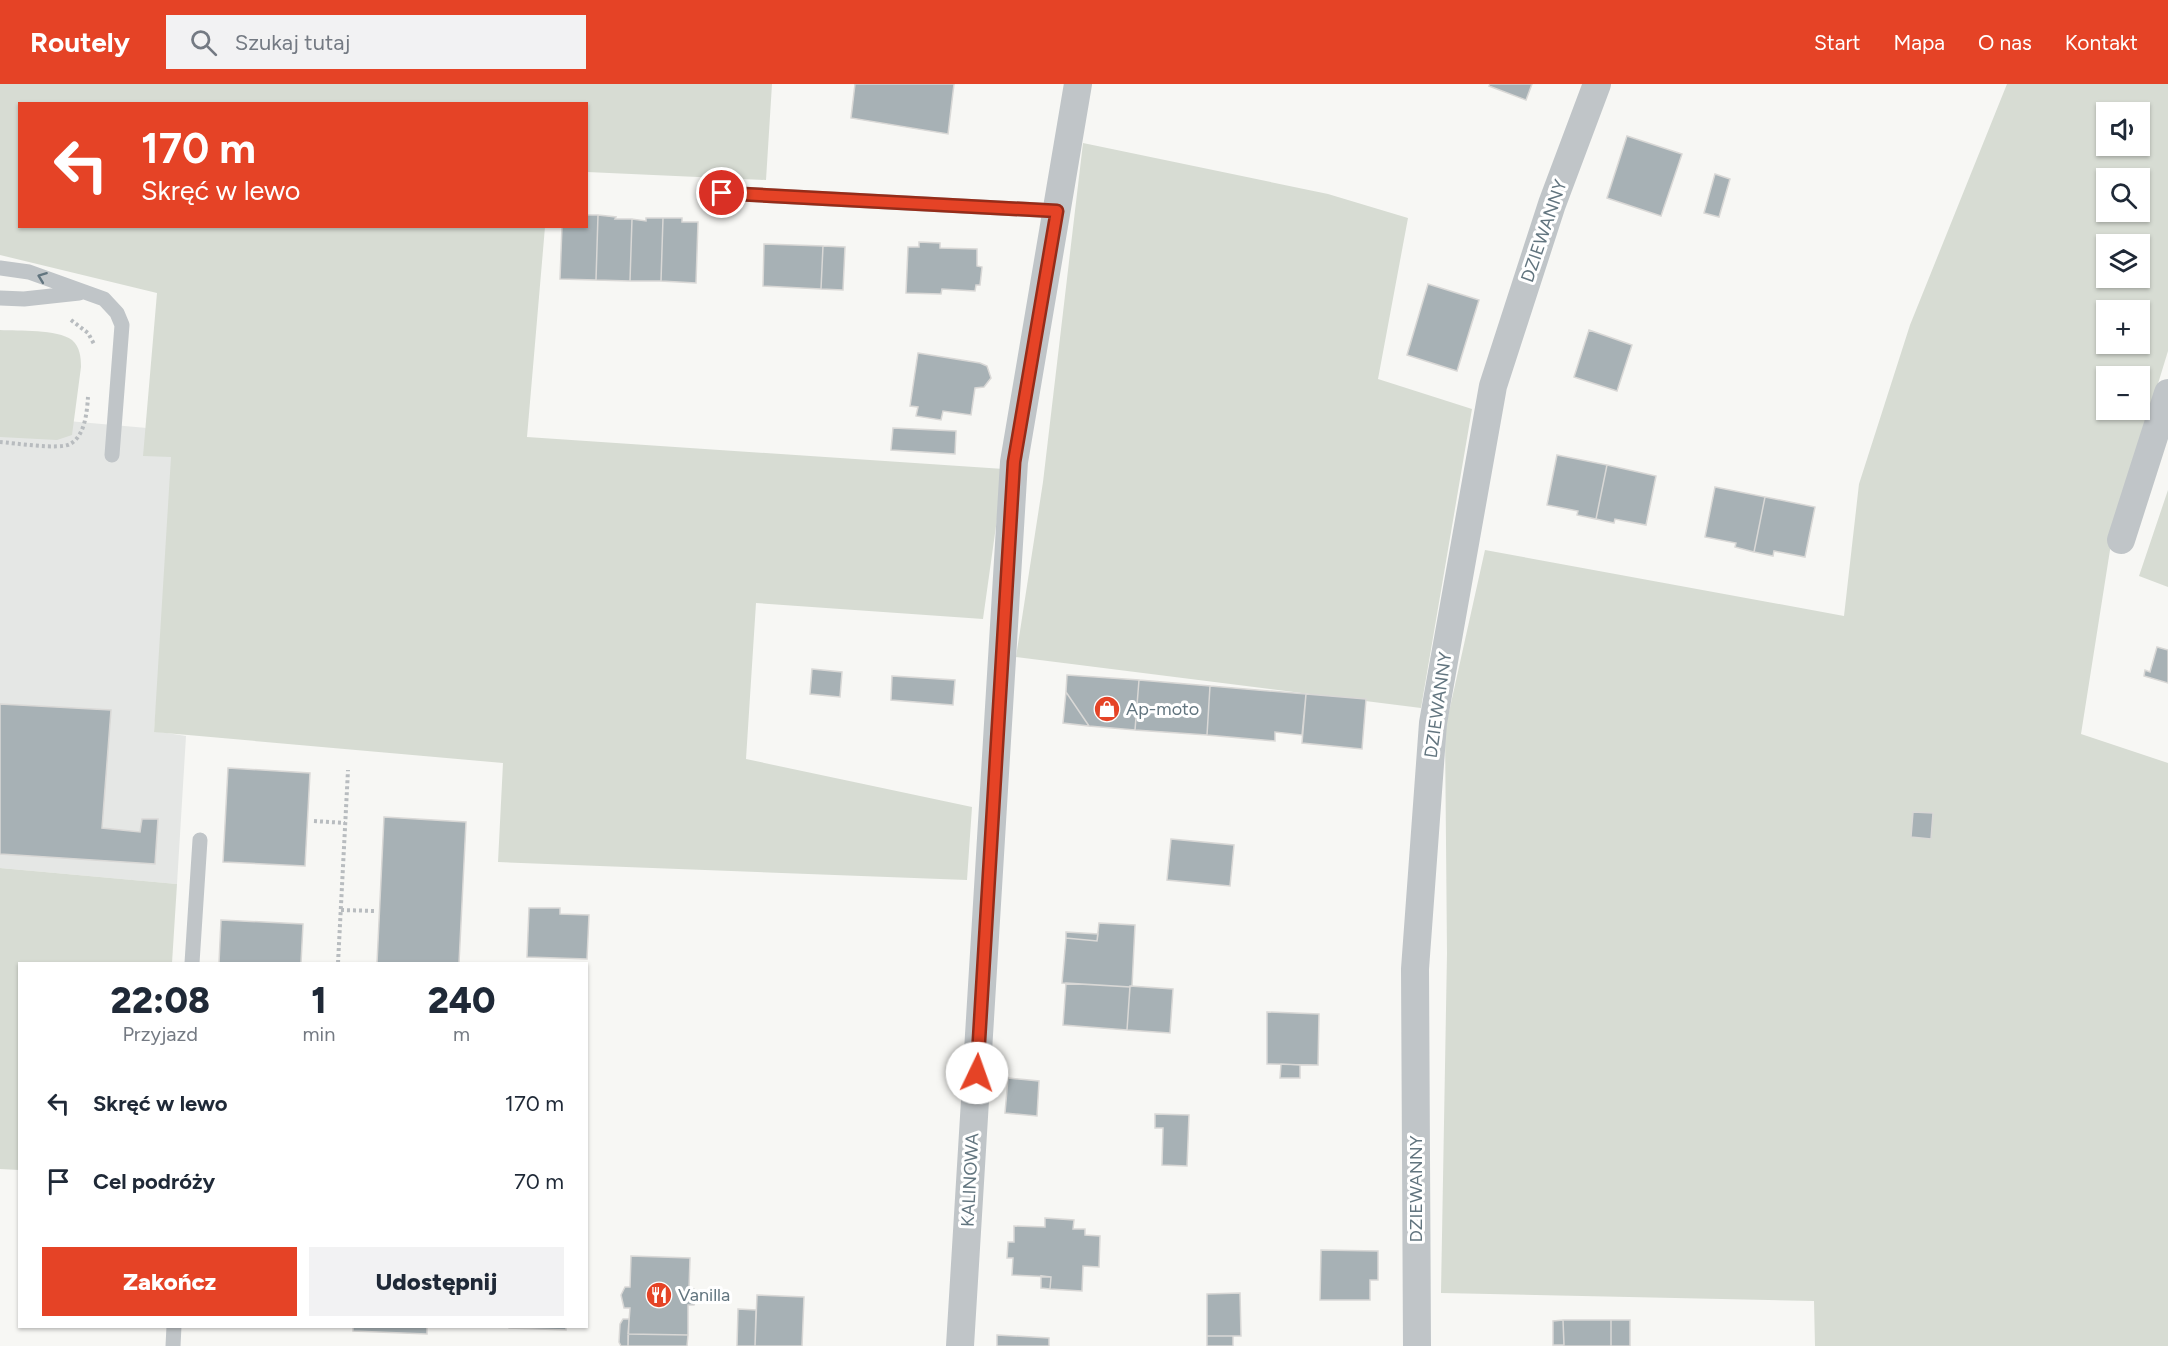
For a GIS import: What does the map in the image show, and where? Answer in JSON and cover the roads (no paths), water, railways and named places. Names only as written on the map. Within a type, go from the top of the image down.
[{"type":"street","name":"KALINOWA","points":[[960,1346],[1014,462],[1078,84]]},
{"type":"street","name":"DZIEWANNY","points":[[1417,1346],[1415,969],[1433,723],[1493,386],[1552,204],[1597,84]]},
{"type":"street","points":[[2121,540],[2168,393]]},
{"type":"lane","points":[[722,193],[1057,211]]},
{"type":"lane","points":[[0,268],[29,272],[82,293],[104,299],[117,313],[122,325],[112,455]]},
{"type":"lane","points":[[0,298],[24,299],[82,293]]},
{"type":"lane","points":[[192,962],[200,840]]},
{"type":"lane","points":[[173,1346],[174,1328]]},
{"type":"place","name":"Ap-moto","points":[[1107,709]]},
{"type":"place","name":"Vanilla","points":[[659,1295]]}]
